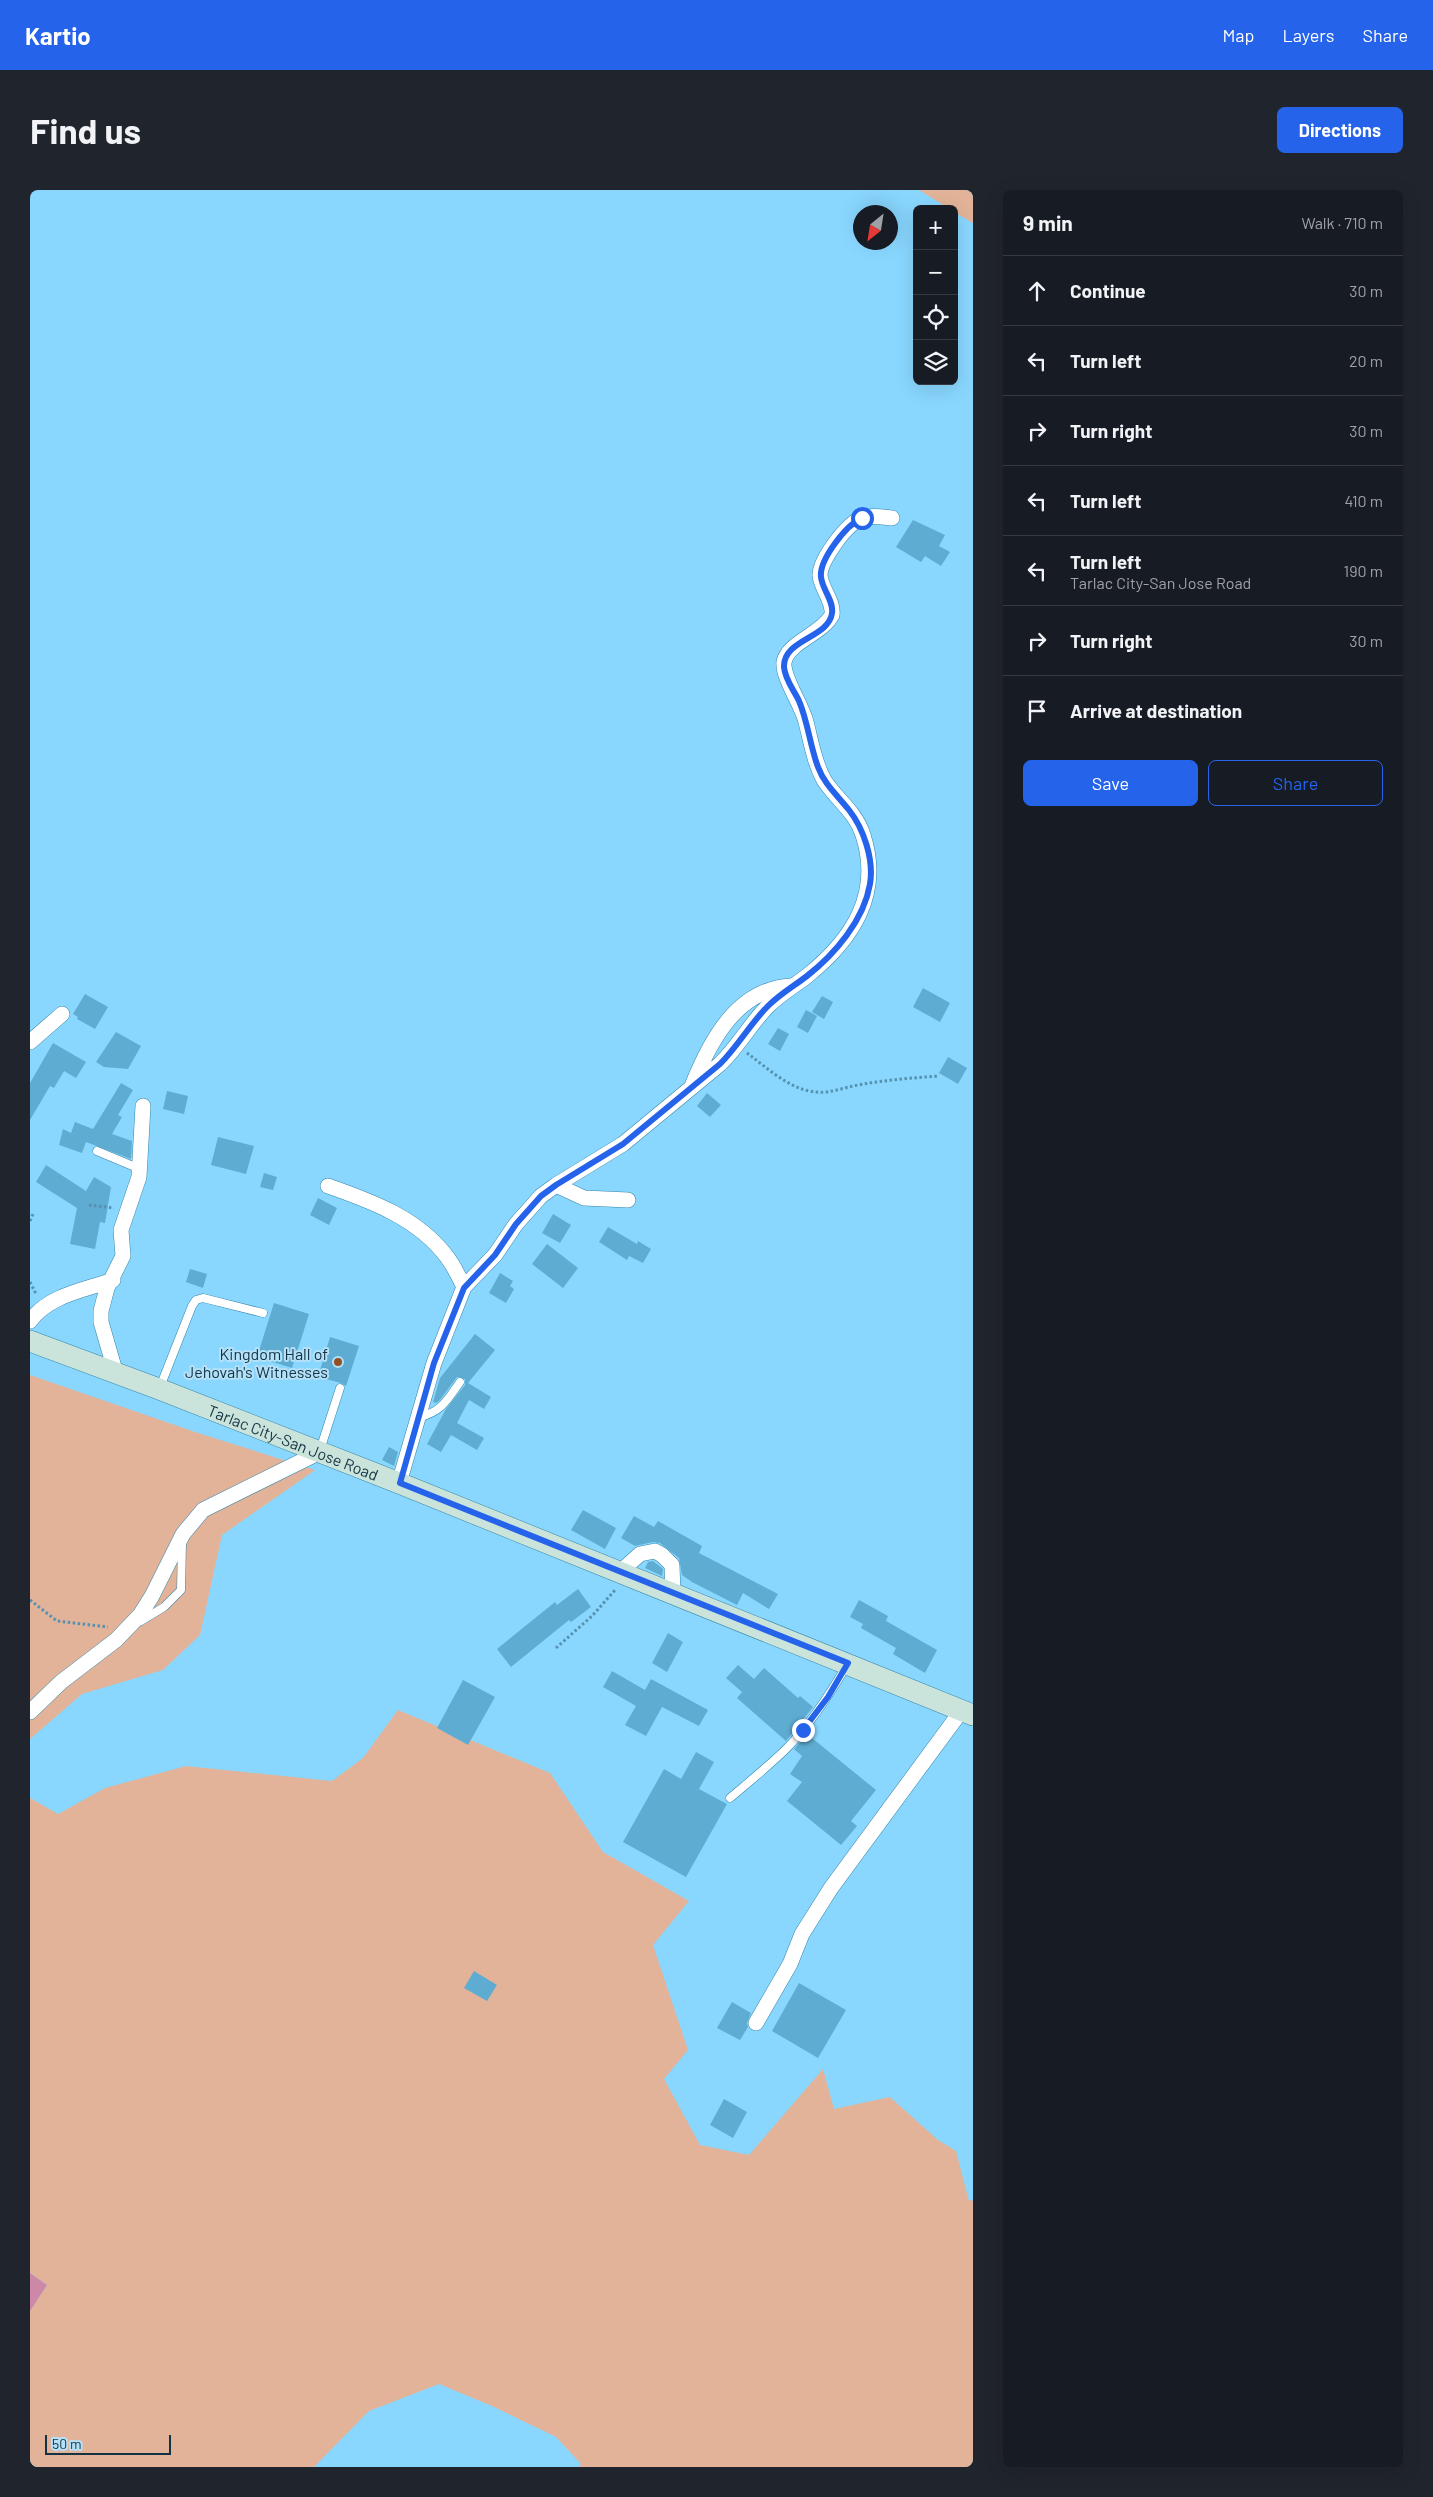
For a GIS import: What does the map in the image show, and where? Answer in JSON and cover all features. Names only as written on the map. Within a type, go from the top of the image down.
[{"type":"main road","name":"Tarlac City-San Jose Road","points":[[30,1341],[400,1483],[848,1663],[967,1713]]},
{"type":"street","points":[[400,1483],[445,1332],[464,1288],[495,1255],[528,1210],[556,1185],[623,1144],[720,1064],[737,1046],[758,1016],[822,963],[850,930],[867,897],[870,867],[863,835],[857,821],[825,781],[818,768],[802,708],[786,677],[784,663],[791,650],[824,626],[832,615],[831,604],[820,576],[821,568],[827,556],[855,521],[870,516],[892,518]]},
{"type":"street","points":[[692,1087],[709,1047],[744,1004],[766,990],[792,986]]},
{"type":"street","points":[[30,1042],[62,1014]]},
{"type":"street","points":[[116,1374],[101,1322],[101,1311],[107,1288],[113,1280],[123,1256],[121,1230],[137,1187],[140,1169],[143,1106]]},
{"type":"street","points":[[556,1185],[584,1198],[628,1200]]},
{"type":"street","points":[[328,1186],[378,1204],[402,1218],[439,1248],[448,1258],[464,1288]]},
{"type":"street","points":[[30,1320],[50,1302],[113,1280]]},
{"type":"street","points":[[30,1712],[61,1682],[128,1629],[152,1596],[183,1534],[203,1510],[320,1452]]},
{"type":"street","points":[[624,1574],[640,1554],[650,1550],[655,1551],[672,1565],[673,1594]]},
{"type":"street","points":[[756,2023],[790,1964],[802,1934],[831,1888],[967,1713]]},
{"type":"lane","points":[[97,1151],[140,1169]]},
{"type":"lane","points":[[159,1389],[196,1300],[203,1298],[263,1312]]},
{"type":"lane","points":[[418,1418],[433,1414],[440,1409],[460,1382]]},
{"type":"lane","points":[[320,1452],[340,1388]]},
{"type":"lane","points":[[128,1629],[164,1607],[181,1590],[183,1534]]},
{"type":"lane","points":[[730,1798],[803,1730],[828,1697],[848,1663]]},
{"type":"path","points":[[737,1046],[786,1081],[808,1091],[828,1093],[860,1085],[939,1076]]},
{"type":"path","points":[[89,1205],[128,1209]]},
{"type":"path","points":[[30,1221],[33,1214]]},
{"type":"path","points":[[556,1648],[592,1616],[624,1574]]},
{"type":"path","points":[[30,1600],[57,1621],[128,1629]]},
{"type":"shaded area","points":[[919,190],[973,190],[973,223],[958,214],[958,205],[943,205]]},
{"type":"shaded area","points":[[30,1375],[195,1432],[315,1470],[222,1535],[200,1635],[163,1670],[82,1694],[30,1739]]},
{"type":"shaded area","points":[[398,1710],[550,1773],[603,1852],[689,1901],[653,1945],[688,2050],[664,2079],[700,2145],[749,2155],[823,2069],[834,2109],[890,2097],[938,2140],[956,2151],[969,2201],[973,2200],[973,2467],[579,2467],[581,2464],[556,2437],[492,2406],[439,2384],[369,2411],[314,2467],[30,2467],[30,2311],[47,2285],[30,2273],[30,1798],[58,1814],[105,1788],[186,1766],[332,1781],[363,1758]]},
{"type":"shaded area","points":[[30,2273],[47,2285],[30,2311]]},
{"type":"building","points":[[913,520],[945,535],[939,546],[950,552],[941,566],[925,556],[921,562],[896,547]]},
{"type":"building","points":[[923,988],[950,1003],[940,1022],[913,1007]]},
{"type":"building","points":[[85,994],[108,1007],[95,1029],[77,1019],[78,1017],[73,1014]]},
{"type":"building","points":[[822,996],[833,1002],[824,1019],[812,1012]]},
{"type":"building","points":[[806,1010],[817,1016],[808,1033],[797,1027]]},
{"type":"building","points":[[778,1028],[789,1034],[780,1051],[768,1044]]},
{"type":"building","points":[[116,1032],[141,1046],[128,1069],[104,1067],[96,1062]]},
{"type":"building","points":[[53,1043],[86,1062],[76,1078],[64,1071],[54,1088],[50,1086],[30,1120],[30,1083]]},
{"type":"building","points":[[948,1057],[967,1068],[958,1084],[939,1073]]},
{"type":"building","points":[[121,1083],[133,1090],[118,1115],[122,1117],[112,1134],[132,1141],[131,1159],[86,1142],[82,1153],[59,1145],[63,1129],[71,1133],[75,1122],[93,1129]]},
{"type":"building","points":[[167,1091],[188,1096],[184,1114],[163,1109]]},
{"type":"building","points":[[707,1093],[721,1105],[710,1117],[697,1106]]},
{"type":"building","points":[[218,1137],[254,1146],[246,1174],[211,1165]]},
{"type":"building","points":[[46,1165],[86,1191],[94,1177],[111,1187],[105,1223],[100,1222],[95,1249],[70,1244],[77,1208],[36,1182]]},
{"type":"building","points":[[264,1173],[277,1177],[273,1190],[260,1187]]},
{"type":"building","points":[[318,1198],[337,1208],[329,1225],[310,1215]]},
{"type":"building","points":[[553,1214],[571,1225],[560,1243],[542,1233]]},
{"type":"building","points":[[608,1227],[637,1244],[638,1241],[651,1249],[643,1263],[629,1256],[627,1260],[599,1242]]},
{"type":"building","points":[[547,1244],[578,1268],[563,1288],[532,1264]]},
{"type":"building","points":[[190,1269],[207,1274],[203,1288],[186,1282]]},
{"type":"building","points":[[500,1273],[513,1281],[510,1286],[514,1289],[506,1303],[489,1293]]},
{"type":"building","points":[[274,1303],[309,1314],[292,1368],[257,1357]]},
{"type":"building","points":[[475,1334],[495,1350],[468,1383],[491,1397],[484,1409],[469,1400],[457,1423],[484,1438],[477,1450],[451,1435],[441,1452],[427,1444],[446,1409],[465,1385],[465,1379],[457,1377],[439,1401],[433,1402],[440,1378]]},
{"type":"building","name":"Kingdom Hall of Jehovah's Witnesses","points":[[330,1337],[359,1346],[346,1386],[318,1377]]},
{"type":"building","points":[[389,1447],[398,1452],[394,1466],[382,1460]]},
{"type":"building","points":[[583,1510],[616,1528],[605,1549],[571,1530]]},
{"type":"building","points":[[634,1516],[654,1527],[658,1521],[702,1546],[699,1553],[778,1594],[769,1609],[743,1593],[737,1605],[692,1582],[682,1575],[679,1558],[660,1543],[653,1542],[635,1546],[621,1538]]},
{"type":"building","points":[[653,1561],[663,1569],[662,1576],[645,1568],[648,1562]]},
{"type":"building","points":[[578,1589],[591,1607],[571,1622],[569,1620],[511,1667],[497,1649],[555,1602],[557,1605]]},
{"type":"building","points":[[859,1600],[888,1616],[886,1621],[937,1650],[925,1673],[893,1654],[896,1648],[861,1628],[863,1624],[850,1617]]},
{"type":"building","points":[[668,1633],[683,1642],[667,1672],[652,1663]]},
{"type":"building","points":[[738,1665],[754,1679],[764,1668],[798,1698],[800,1696],[813,1707],[786,1741],[737,1698],[742,1692],[726,1678]]},
{"type":"building","points":[[612,1671],[645,1690],[651,1679],[708,1710],[699,1726],[662,1707],[646,1736],[625,1725],[636,1706],[603,1687]]},
{"type":"building","points":[[463,1680],[495,1697],[468,1745],[437,1728]]},
{"type":"building","points":[[807,1734],[876,1790],[851,1821],[857,1826],[841,1845],[787,1801],[802,1782],[790,1774],[802,1756],[794,1749]]},
{"type":"building","points":[[696,1752],[714,1762],[699,1789],[727,1804],[686,1877],[623,1842],[664,1769],[681,1779]]},
{"type":"building","points":[[474,1971],[497,1985],[487,2001],[464,1988]]},
{"type":"building","points":[[799,1983],[846,2010],[818,2058],[772,2031]]},
{"type":"building","points":[[732,2002],[751,2013],[747,2023],[748,2027],[740,2040],[717,2028]]},
{"type":"building","points":[[724,2099],[747,2112],[733,2138],[710,2125]]},
{"type":"place","name":"Kingdom Hall of Jehovah's Witnesses","points":[[338,1362]]},
{"type":"route","points":[[803,1730],[828,1697],[848,1663],[400,1483],[434,1363],[464,1288],[495,1255],[516,1224],[541,1196],[623,1144],[720,1064],[734,1051],[758,1016],[769,1005],[806,977],[837,947],[860,914],[867,897],[870,882],[870,867],[863,835],[849,809],[825,781],[818,768],[805,717],[799,700],[786,677],[784,663],[791,650],[830,620],[833,610],[820,576],[821,568],[823,562],[844,533],[855,521],[862,518]]}]
